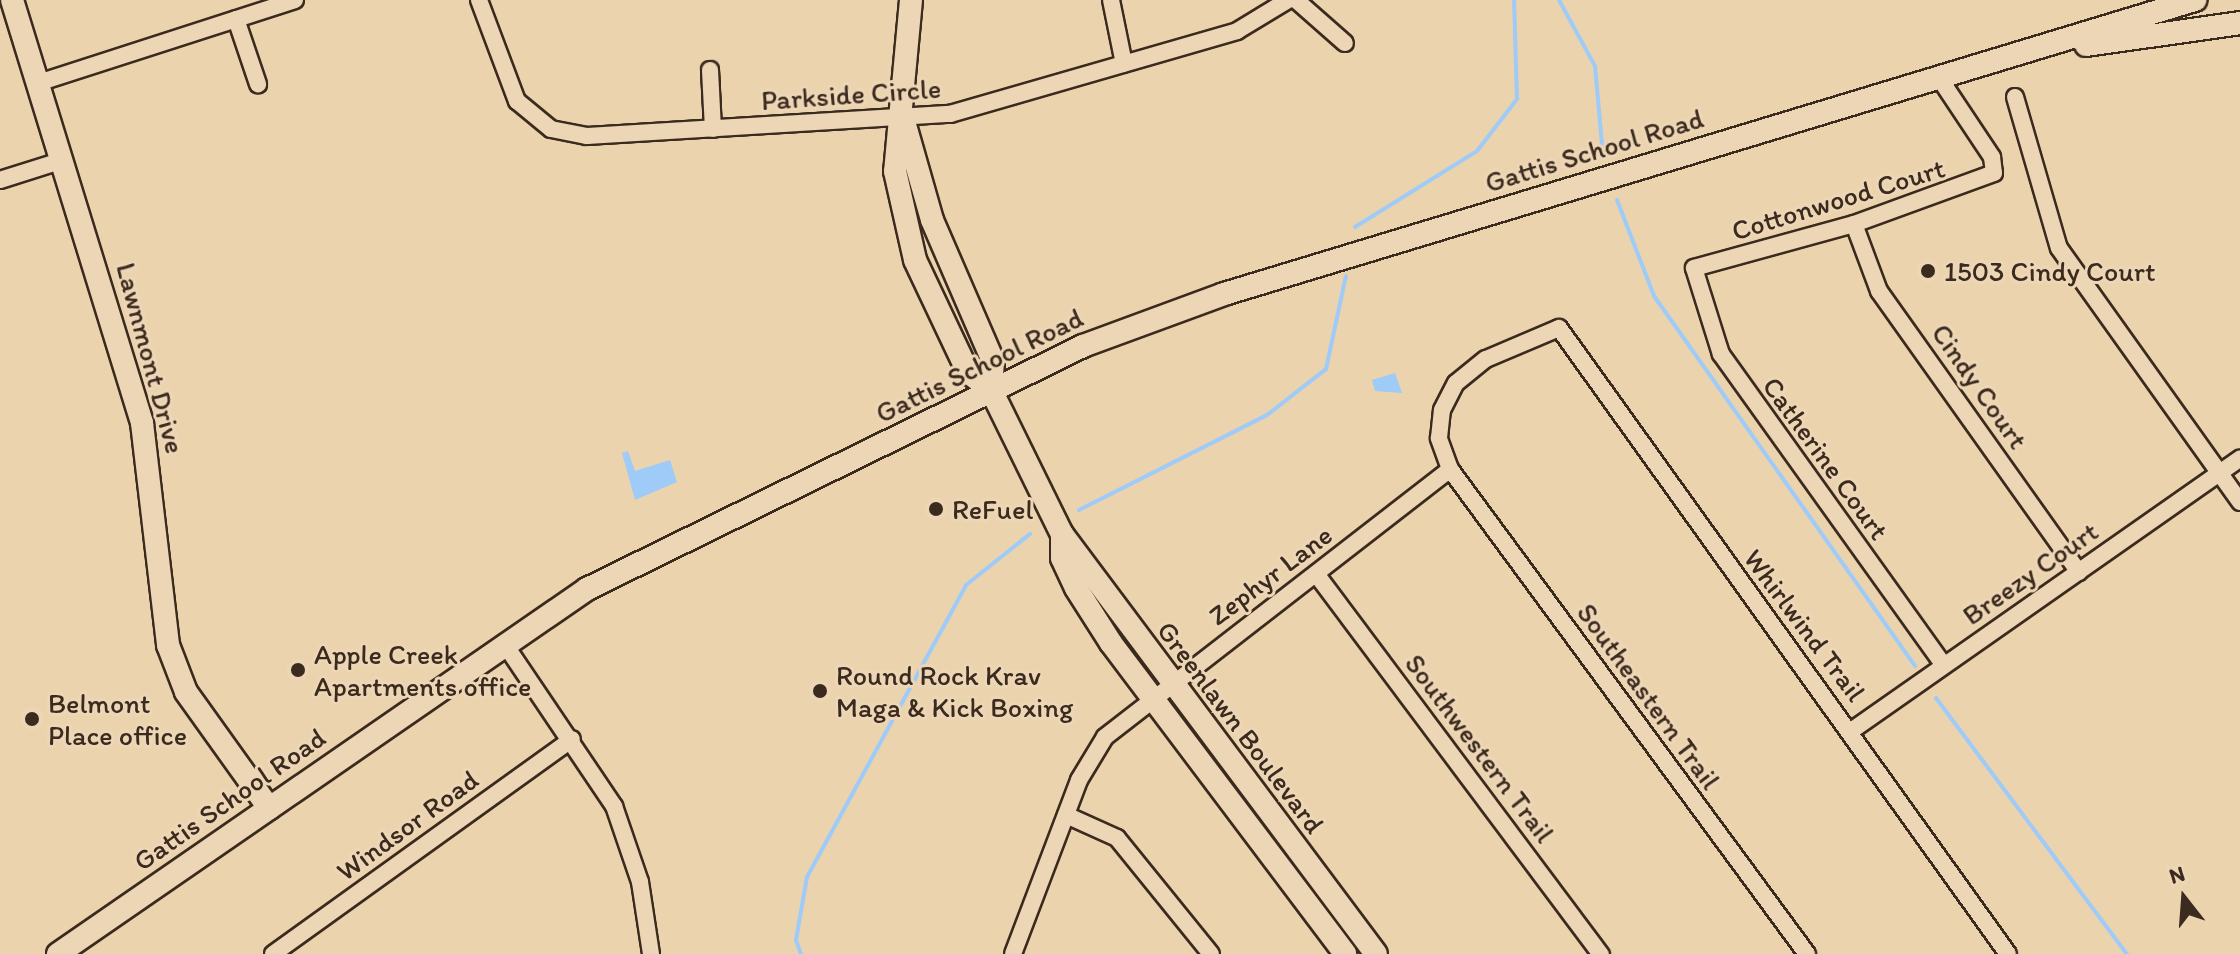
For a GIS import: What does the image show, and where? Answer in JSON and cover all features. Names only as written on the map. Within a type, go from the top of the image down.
[{"type":"main road","name":"Lawnmont Drive","points":[[12,0],[142,423],[168,645],[186,692],[269,808]]},
{"type":"main road","name":"Greenlawn Boulevard","points":[[911,0],[903,118],[895,171],[915,260],[968,372],[991,390],[1062,534],[1376,954]]},
{"type":"main road","name":"Gattis School Road","points":[[58,954],[504,643],[619,571],[991,390],[1174,310],[2195,0]]},
{"type":"main road","name":"Gattis School Road","points":[[2029,52],[2240,23]]},
{"type":"main road","name":"Greenlawn Boulevard","points":[[903,118],[932,220],[993,361],[991,390]]},
{"type":"main road","name":"Greenlawn Boulevard","points":[[1062,534],[1062,558],[1076,588],[1150,697],[1345,954]]},
{"type":"street","points":[[38,83],[295,0]]},
{"type":"street","name":"Parkside Circle","points":[[479,0],[503,78],[540,123],[587,136],[903,118],[974,109],[1237,31],[1288,0]]},
{"type":"street","points":[[1111,0],[1124,64]]},
{"type":"street","points":[[1296,0],[1345,43]]},
{"type":"street","points":[[236,19],[258,84]]},
{"type":"street","points":[[710,70],[713,129]]},
{"type":"street","name":"Cottonwood Court","points":[[1694,268],[1854,224],[1994,173],[1992,157],[1940,79]]},
{"type":"street","points":[[2015,97],[2059,248],[2240,502]]},
{"type":"street","points":[[0,180],[63,160]]},
{"type":"street","name":"Cindy Court","points":[[1854,224],[1879,291],[2079,572]]},
{"type":"street","name":"Catherine Court","points":[[1694,268],[1721,354],[1943,664]]},
{"type":"street","name":"Whirlwind Trail","points":[[1450,469],[1439,422],[1456,383],[1486,359],[1559,328],[2008,954]]},
{"type":"street","name":"Breezy Court","points":[[1851,731],[2240,459]]},
{"type":"street","name":"Zephyr Lane","points":[[1013,954],[1066,815],[1105,737],[1150,697],[1317,575],[1450,469]]},
{"type":"street","name":"Southeastern Trail","points":[[1450,469],[1807,954]]},
{"type":"street","name":"Southwestern Trail","points":[[1317,575],[1601,954]]},
{"type":"street","points":[[504,643],[572,739],[625,831],[651,954]]},
{"type":"street","name":"Windsor Road","points":[[273,954],[572,739]]},
{"type":"street","points":[[1066,815],[1117,838],[1211,954]]},
{"type":"water","points":[[1395,373],[1402,393],[1375,391],[1372,380]]},
{"type":"water","points":[[628,451],[635,471],[670,460],[677,482],[635,500],[622,453]]},
{"type":"waterway","points":[[1355,227],[1477,151],[1517,99],[1514,0]]},
{"type":"waterway","points":[[1559,0],[1595,66],[1603,155]]},
{"type":"waterway","points":[[1617,200],[1654,296],[1915,666]]},
{"type":"waterway","points":[[1079,510],[1267,415],[1326,369],[1346,276]]},
{"type":"waterway","points":[[801,954],[796,940],[807,877],[966,585],[1030,534]]},
{"type":"waterway","points":[[1936,698],[2127,954]]},
{"type":"place","name":"1503 Cindy Court","points":[[1928,271]]},
{"type":"place","name":"ReFuel","points":[[936,509]]},
{"type":"place","name":"Apple Creek Apartments office","points":[[298,670]]},
{"type":"place","name":"Round Rock Krav Maga & Kick Boxing","points":[[820,691]]},
{"type":"place","name":"Belmont Place office","points":[[32,719]]}]
